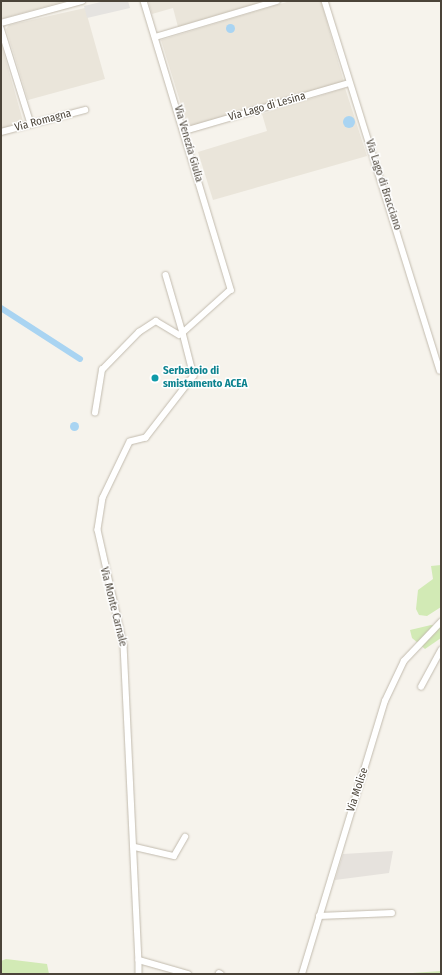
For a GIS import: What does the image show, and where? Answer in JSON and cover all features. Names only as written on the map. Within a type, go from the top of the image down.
[{"type":"street","points":[[1,23],[82,1]]},
{"type":"street","name":"Via Venezia Giulia","points":[[144,1],[186,131],[230,287],[228,296],[181,334]]},
{"type":"street","points":[[155,37],[277,1]]},
{"type":"street","name":"Via Lago di Bracciano","points":[[325,1],[348,83],[387,193],[440,370]]},
{"type":"street","points":[[1,28],[31,124]]},
{"type":"street","name":"Via Lago di Lesina","points":[[186,131],[348,83]]},
{"type":"street","name":"Via Romagna","points":[[1,132],[85,110]]},
{"type":"street","points":[[166,275],[181,334]]},
{"type":"street","points":[[95,413],[102,370],[139,332],[156,321],[181,334]]},
{"type":"street","name":"Via Monte Carnale","points":[[139,974],[135,847],[124,645],[98,530],[103,498],[130,442],[146,438],[194,376],[181,334]]},
{"type":"street","name":"Via Molise","points":[[302,974],[394,680],[404,661],[441,622]]},
{"type":"street","points":[[421,687],[441,650]]},
{"type":"street","points":[[135,847],[174,856],[185,837]]},
{"type":"street","points":[[319,916],[392,913]]},
{"type":"street","points":[[139,960],[188,974]]},
{"type":"shaded area","points":[[1,1],[66,1],[1,19]]},
{"type":"shaded area","points":[[105,1],[128,1],[130,8],[87,18],[84,6]]},
{"type":"shaded area","points":[[148,1],[264,1],[178,27],[173,8],[152,14]]},
{"type":"shaded area","points":[[290,1],[321,1],[344,82],[188,127],[161,40]]},
{"type":"shaded area","points":[[85,8],[105,79],[28,100],[6,29],[9,25]]},
{"type":"shaded area","points":[[1,43],[23,124],[1,130]]},
{"type":"shaded area","points":[[345,88],[367,156],[213,200],[198,152],[267,131],[262,114]]},
{"type":"shaded area","points":[[393,851],[389,873],[335,880],[343,854]]},
{"type":"green space","points":[[441,565],[441,607],[427,616],[419,615],[416,609],[418,590],[433,579],[431,566]]},
{"type":"green space","points":[[431,625],[441,627],[441,638],[425,649],[412,638],[410,630]]},
{"type":"green space","points":[[6,959],[47,964],[49,974],[1,974],[1,961]]},
{"type":"green space","points":[[441,971],[441,974],[398,974]]},
{"type":"water","points":[[230,23],[235,28],[230,33],[225,28]]},
{"type":"water","points":[[347,116],[351,116],[355,122],[351,128],[347,128],[343,124],[343,120]]},
{"type":"water","points":[[72,422],[76,422],[78,426],[76,430],[72,430],[70,428],[70,424]]},
{"type":"waterway","points":[[1,308],[80,359]]},
{"type":"place","name":"Serbatoio di smistamento ACEA","points":[[155,378]]}]
